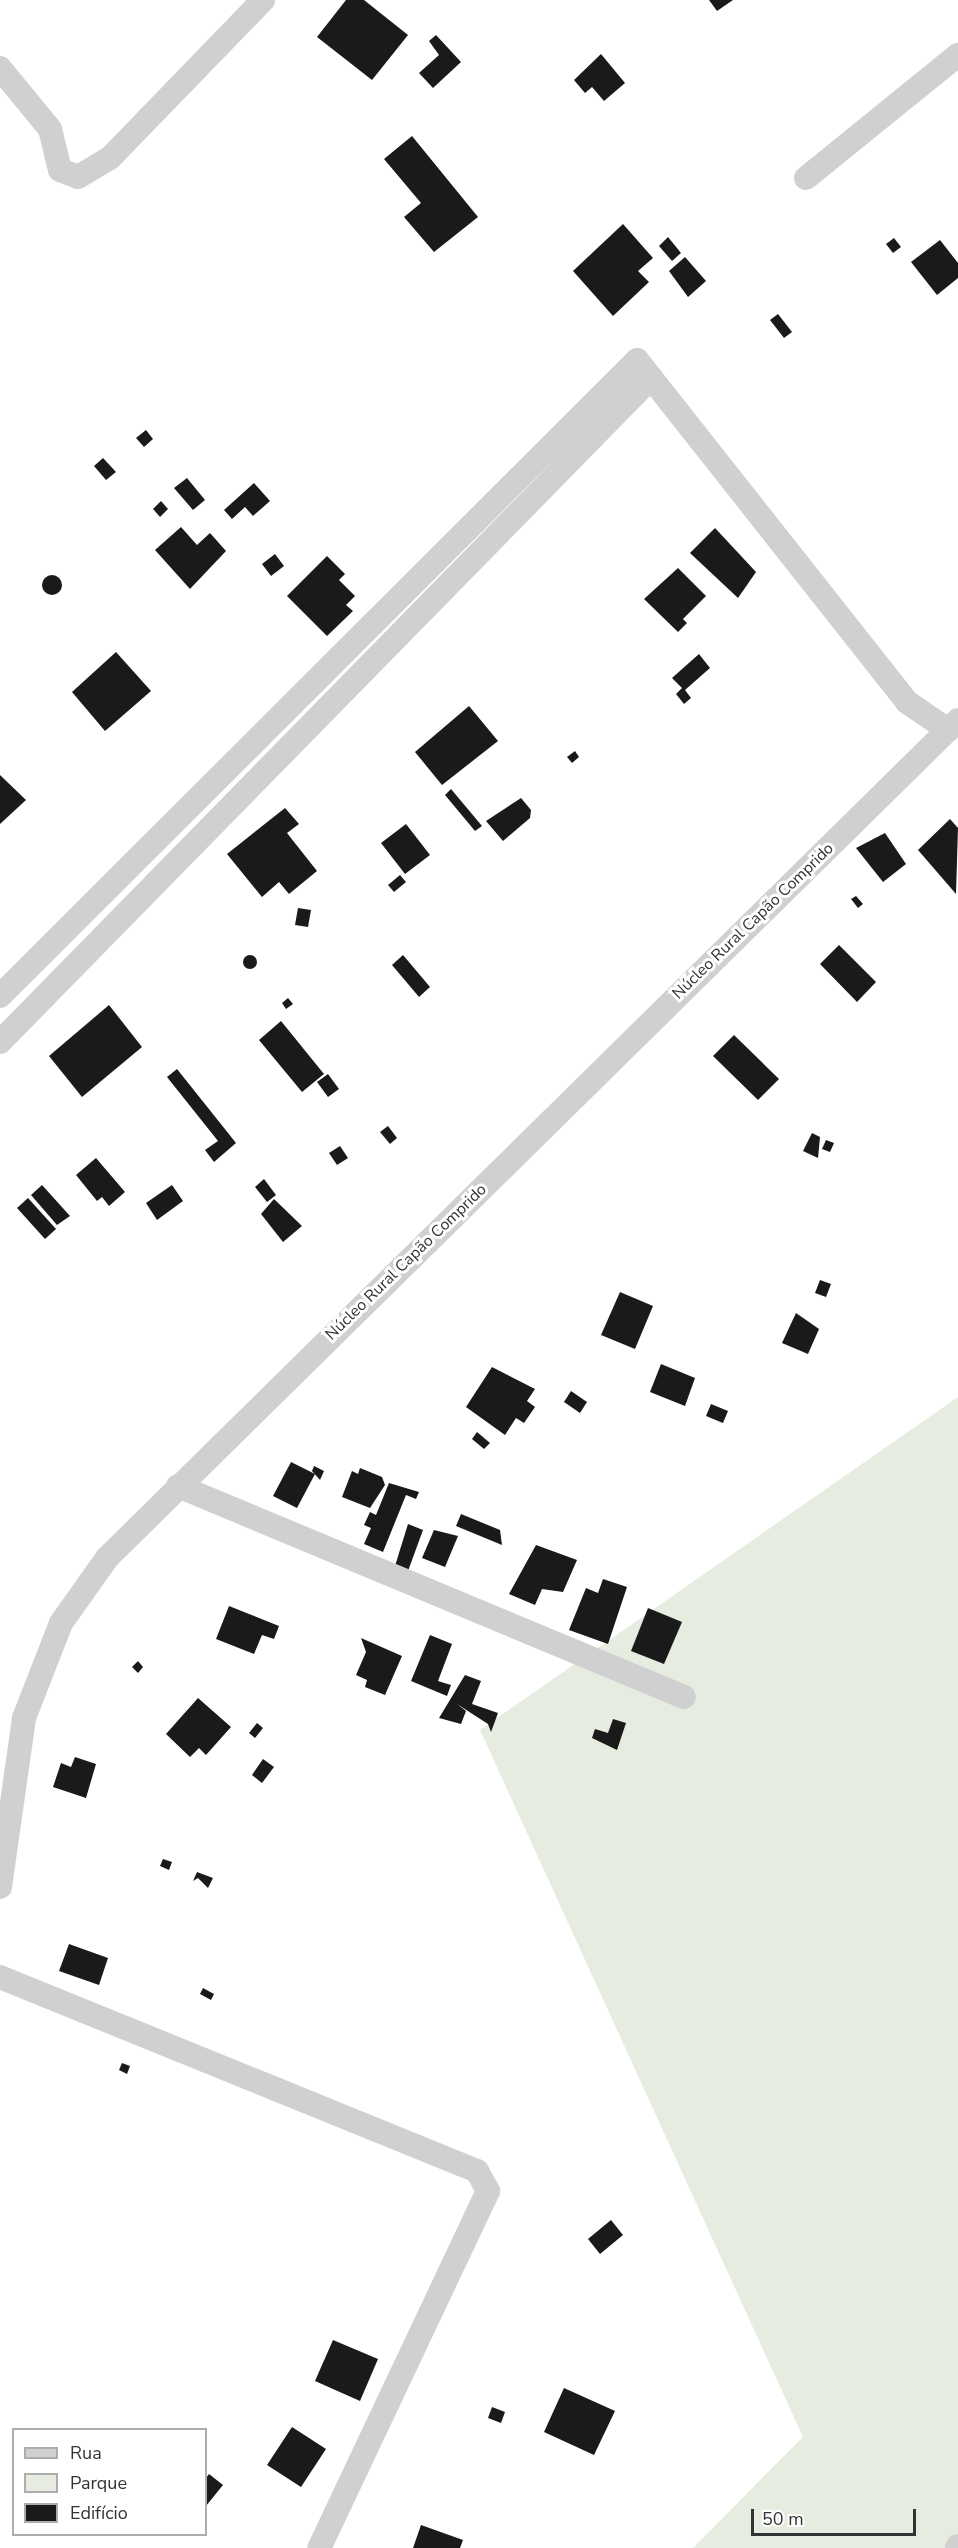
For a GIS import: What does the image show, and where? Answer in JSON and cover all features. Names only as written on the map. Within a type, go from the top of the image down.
[{"type":"street","points":[[0,68],[50,129],[60,170],[78,177],[110,158],[263,0]]},
{"type":"street","points":[[806,178],[958,55]]},
{"type":"street","points":[[644,369],[907,702],[953,725]]},
{"type":"street","points":[[0,996],[68,927],[644,369]]},
{"type":"street","points":[[0,1042],[92,950],[644,369]]},
{"type":"street","name":"Núcleo Rural Capão Comprido","points":[[0,1887],[24,1718],[62,1623],[107,1558],[953,725]]},
{"type":"street","points":[[68,927],[92,950]]},
{"type":"street","points":[[178,1486],[684,1697]]},
{"type":"street","points":[[0,1977],[477,2171],[488,2191],[319,2548]]},
{"type":"green space","points":[[958,1397],[958,2548],[693,2548],[803,2437],[480,1730]]},
{"type":"building","points":[[346,0],[364,0],[408,35],[372,80],[317,37]]},
{"type":"building","points":[[709,0],[733,0],[717,11]]},
{"type":"building","points":[[436,35],[461,62],[433,88],[419,73],[439,55],[429,41]]},
{"type":"building","points":[[601,54],[625,83],[604,101],[592,87],[585,93],[574,80]]},
{"type":"building","points":[[412,136],[478,217],[434,252],[404,217],[421,203],[384,159]]},
{"type":"building","points":[[623,224],[653,258],[638,271],[649,282],[613,316],[573,271]]},
{"type":"building","points":[[668,237],[681,253],[672,261],[659,246]]},
{"type":"building","points":[[894,238],[901,247],[893,253],[886,244]]},
{"type":"building","points":[[940,240],[958,263],[958,278],[937,295],[911,262]]},
{"type":"building","points":[[685,257],[706,281],[688,297],[669,271]]},
{"type":"building","points":[[778,314],[792,332],[784,338],[770,320]]},
{"type":"building","points":[[146,430],[153,439],[144,447],[136,438]]},
{"type":"building","points":[[103,458],[116,472],[106,480],[94,466]]},
{"type":"building","points":[[187,478],[205,500],[193,510],[174,488]]},
{"type":"building","points":[[254,483],[270,501],[253,516],[245,507],[232,519],[224,510]]},
{"type":"building","points":[[161,501],[168,509],[160,517],[153,509]]},
{"type":"building","points":[[181,527],[197,545],[210,533],[226,551],[190,589],[155,550]]},
{"type":"building","points":[[715,528],[756,572],[738,598],[690,553]]},
{"type":"building","points":[[275,554],[284,566],[271,576],[262,564]]},
{"type":"building","points":[[327,556],[345,574],[339,580],[355,596],[346,605],[353,611],[327,636],[287,596]]},
{"type":"building","points":[[678,568],[706,596],[683,619],[687,623],[678,632],[644,599]]},
{"type":"building","points":[[52,575],[59,578],[62,585],[59,592],[52,595],[45,592],[42,585],[45,578]]},
{"type":"building","points":[[116,652],[151,691],[105,731],[72,692]]},
{"type":"building","points":[[699,654],[710,668],[685,690],[691,698],[684,704],[676,694],[682,688],[672,678]]},
{"type":"building","points":[[469,706],[498,741],[442,785],[415,752]]},
{"type":"building","points":[[575,751],[579,757],[572,763],[567,757]]},
{"type":"building","points":[[0,775],[26,800],[0,824]]},
{"type":"building","points":[[451,789],[482,826],[475,831],[445,795]]},
{"type":"building","points":[[521,798],[531,810],[530,818],[503,841],[486,821]]},
{"type":"building","points":[[285,808],[299,824],[287,833],[317,871],[289,894],[279,882],[262,897],[227,854]]},
{"type":"building","points":[[950,819],[958,828],[956,894],[918,850]]},
{"type":"building","points":[[406,824],[430,855],[405,874],[381,843]]},
{"type":"building","points":[[885,833],[906,864],[883,882],[856,848]]},
{"type":"building","points":[[400,875],[406,882],[394,892],[388,885]]},
{"type":"building","points":[[856,896],[863,904],[858,908],[851,899]]},
{"type":"building","points":[[298,908],[311,910],[308,927],[295,925]]},
{"type":"building","points":[[839,945],[876,982],[857,1002],[820,964]]},
{"type":"building","points":[[247,955],[253,955],[257,962],[253,969],[247,969],[243,965],[243,959]]},
{"type":"building","points":[[403,955],[430,987],[419,997],[392,965]]},
{"type":"building","points":[[288,998],[293,1004],[286,1009],[282,1003]]},
{"type":"building","points":[[109,1005],[142,1047],[82,1097],[49,1056]]},
{"type":"building","points":[[281,1021],[324,1074],[302,1092],[259,1040]]},
{"type":"building","points":[[734,1035],[779,1079],[758,1100],[713,1056]]},
{"type":"building","points":[[177,1069],[236,1143],[214,1162],[205,1150],[218,1141],[167,1077]]},
{"type":"building","points":[[328,1074],[339,1089],[328,1097],[317,1082]]},
{"type":"building","points":[[388,1126],[397,1138],[390,1144],[380,1132]]},
{"type":"building","points":[[812,1133],[820,1137],[818,1158],[803,1151]]},
{"type":"building","points":[[826,1140],[834,1143],[830,1152],[822,1149]]},
{"type":"building","points":[[340,1146],[348,1158],[337,1165],[329,1153]]},
{"type":"building","points":[[96,1158],[125,1192],[109,1206],[102,1197],[97,1201],[76,1175]]},
{"type":"building","points":[[264,1179],[276,1195],[267,1202],[255,1187]]},
{"type":"building","points":[[42,1185],[70,1216],[57,1225],[31,1195]]},
{"type":"building","points":[[172,1185],[183,1201],[157,1220],[146,1203]]},
{"type":"building","points":[[28,1198],[56,1229],[45,1239],[17,1208]]},
{"type":"building","points":[[274,1199],[302,1226],[283,1242],[261,1214]]},
{"type":"building","points":[[820,1280],[831,1284],[826,1297],[815,1293]]},
{"type":"building","points":[[620,1292],[653,1306],[635,1349],[601,1335]]},
{"type":"building","points":[[796,1313],[819,1329],[808,1354],[782,1343]]},
{"type":"building","points":[[661,1364],[695,1378],[685,1406],[650,1392]]},
{"type":"building","points":[[492,1367],[535,1389],[527,1401],[535,1407],[524,1423],[516,1418],[505,1435],[466,1407]]},
{"type":"building","points":[[571,1391],[587,1402],[580,1413],[564,1402]]},
{"type":"building","points":[[711,1404],[728,1411],[723,1423],[706,1416]]},
{"type":"building","points":[[477,1432],[490,1443],[484,1449],[472,1439]]},
{"type":"building","points":[[291,1462],[315,1474],[297,1508],[273,1496]]},
{"type":"building","points":[[314,1466],[324,1471],[320,1480],[312,1471]]},
{"type":"building","points":[[360,1468],[382,1477],[385,1485],[370,1508],[342,1497],[352,1471],[358,1474]]},
{"type":"building","points":[[389,1483],[419,1492],[416,1499],[406,1495],[383,1552],[364,1544],[371,1528],[364,1525],[370,1512],[376,1515]]},
{"type":"building","points":[[461,1514],[500,1530],[502,1545],[456,1526]]},
{"type":"building","points":[[408,1524],[423,1530],[408,1571],[395,1566]]},
{"type":"building","points":[[434,1530],[458,1536],[445,1567],[422,1558]]},
{"type":"building","points":[[536,1545],[577,1560],[563,1592],[542,1589],[535,1605],[509,1594]]},
{"type":"building","points":[[603,1579],[627,1587],[608,1644],[569,1630],[586,1588],[598,1593]]},
{"type":"building","points":[[229,1606],[279,1626],[274,1639],[262,1635],[254,1654],[216,1639]]},
{"type":"building","points":[[648,1608],[682,1622],[664,1664],[631,1651]]},
{"type":"building","points":[[430,1635],[452,1644],[438,1681],[451,1685],[447,1696],[411,1681]]},
{"type":"building","points":[[361,1638],[402,1656],[385,1695],[365,1687],[367,1680],[356,1675],[366,1652]]},
{"type":"building","points":[[138,1661],[143,1667],[138,1673],[132,1667]]},
{"type":"building","points":[[465,1675],[481,1681],[472,1704],[498,1713],[491,1732],[488,1724],[457,1704],[466,1711],[461,1724],[439,1718]]},
{"type":"building","points":[[198,1698],[231,1727],[206,1755],[199,1748],[190,1757],[166,1734]]},
{"type":"building","points":[[613,1719],[626,1723],[617,1750],[592,1738],[595,1729],[608,1733]]},
{"type":"building","points":[[257,1723],[263,1728],[255,1738],[249,1733]]},
{"type":"building","points":[[75,1757],[96,1764],[86,1798],[53,1787],[61,1763],[71,1767]]},
{"type":"building","points":[[263,1759],[274,1767],[262,1783],[252,1775]]},
{"type":"building","points":[[163,1859],[172,1862],[169,1870],[160,1866]]},
{"type":"building","points":[[197,1872],[213,1878],[208,1888],[198,1878],[193,1881]]},
{"type":"building","points":[[69,1944],[108,1958],[99,1985],[59,1971]]},
{"type":"building","points":[[203,1988],[214,1994],[211,2000],[200,1994]]},
{"type":"building","points":[[122,2063],[130,2066],[127,2074],[119,2070]]},
{"type":"building","points":[[611,2220],[623,2235],[600,2254],[588,2239]]},
{"type":"building","points":[[333,2340],[378,2359],[360,2401],[315,2381]]},
{"type":"building","points":[[564,2388],[615,2411],[594,2455],[544,2432]]},
{"type":"building","points":[[492,2407],[505,2412],[501,2423],[488,2418]]},
{"type":"building","points":[[292,2427],[326,2449],[301,2487],[267,2465]]},
{"type":"building","points":[[209,2474],[223,2485],[207,2505],[207,2477]]},
{"type":"building","points":[[421,2525],[463,2540],[460,2548],[413,2548]]}]
